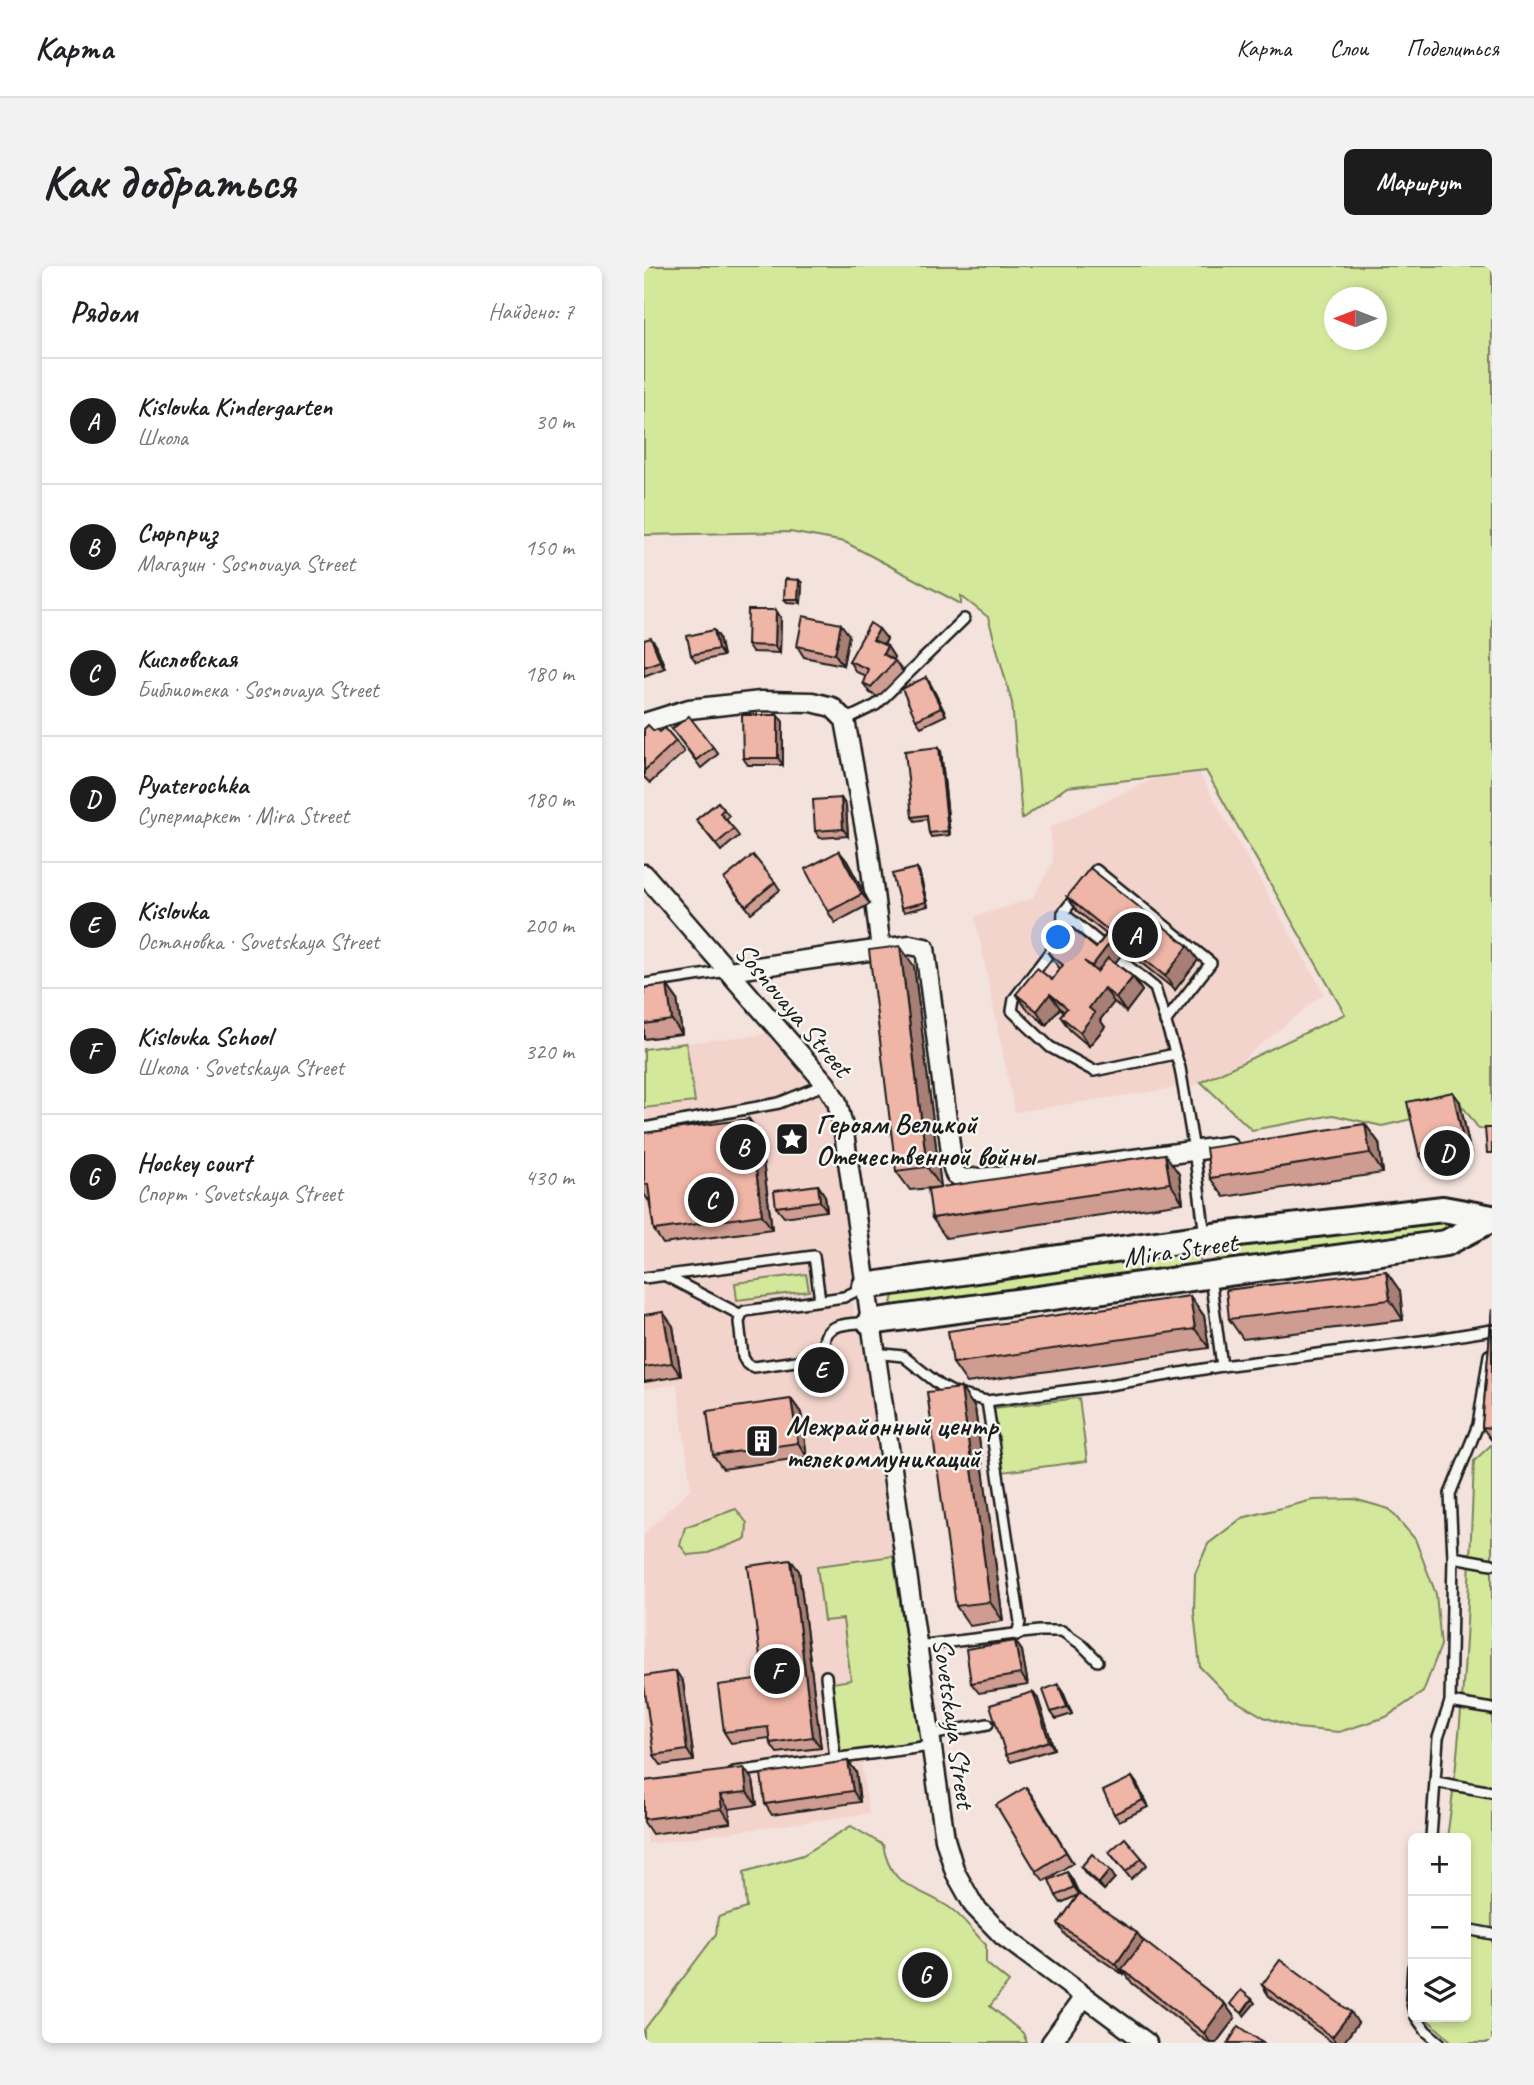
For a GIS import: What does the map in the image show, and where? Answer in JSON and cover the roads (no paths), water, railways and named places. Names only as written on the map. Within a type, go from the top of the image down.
[{"type":"street","points":[[644,723],[689,709],[761,701],[812,702],[832,708],[845,720],[868,845],[881,949]]},
{"type":"street","name":"Sosnovaya Street","points":[[644,874],[652,890],[729,971],[826,1084],[837,1102],[843,1126],[870,1322]]},
{"type":"street","points":[[729,971],[911,945],[925,948],[953,1168],[958,1177],[969,1179],[1018,1175],[1250,1143]]},
{"type":"street","name":"Mira Street","points":[[865,1286],[1205,1237],[1443,1209],[1492,1218]]},
{"type":"street","name":"Mira Street","points":[[870,1322],[1446,1243],[1492,1218]]},
{"type":"street","points":[[1205,1237],[1209,1275]]},
{"type":"street","name":"Sovetskaya Street","points":[[870,1322],[945,1839],[955,1872],[974,1906],[1003,1936],[1147,2043]]},
{"type":"street","points":[[1051,2043],[1084,1997]]},
{"type":"lane","points":[[845,720],[876,705],[964,619]]},
{"type":"lane","points":[[1165,1022],[1211,963],[1096,870],[1063,913],[1062,936],[1014,999],[1012,1012],[1050,1047],[1094,1071],[1175,1054]]},
{"type":"lane","points":[[1063,913],[1155,988],[1175,1054],[1195,1150],[1205,1237]]},
{"type":"lane","points":[[644,984],[729,971]]},
{"type":"lane","points":[[644,1128],[779,1103],[826,1084]]},
{"type":"lane","points":[[644,1278],[814,1256],[820,1300]]},
{"type":"lane","points":[[1209,1275],[1222,1366]]},
{"type":"lane","points":[[666,1276],[741,1315]]},
{"type":"lane","points":[[865,1286],[848,1296],[749,1309],[741,1315],[739,1326],[743,1357],[747,1364],[754,1367],[817,1358],[824,1351],[825,1337],[829,1330],[870,1322]]},
{"type":"lane","points":[[874,1353],[903,1356],[954,1393],[987,1401],[1103,1386],[1222,1366],[1492,1331],[1478,1424],[1450,1494],[1453,1557],[1450,1702],[1438,1738],[1431,1833]]},
{"type":"lane","points":[[987,1401],[1020,1622],[1017,1635]]},
{"type":"lane","points":[[1453,1557],[1492,1564]]},
{"type":"lane","points":[[917,1646],[1039,1631],[1062,1631],[1081,1644],[1098,1661]]},
{"type":"lane","points":[[826,1676],[835,1759]]},
{"type":"lane","points":[[1450,1702],[1492,1709]]},
{"type":"lane","points":[[729,1773],[835,1759],[930,1741],[988,1724]]},
{"type":"lane","points":[[1436,1782],[1492,1793]]},
{"type":"lane","points":[[1471,1930],[1492,1934]]},
{"type":"lane","points":[[1420,2022],[1440,2043]]},
{"type":"place","name":"Kislovka Kindergarten","points":[[1135,935]]},
{"type":"place","name":"Героям Великой Отечественной войны","points":[[792,1139]]},
{"type":"place","name":"Сюрприз","points":[[743,1147]]},
{"type":"place","name":"Pyaterochka","points":[[1447,1153]]},
{"type":"place","name":"Кисловская","points":[[711,1200]]},
{"type":"place","name":"Kislovka","points":[[821,1370]]},
{"type":"place","name":"Межрайонный центр телекоммуникаций","points":[[762,1441]]},
{"type":"place","name":"Kislovka School","points":[[777,1671]]},
{"type":"place","name":"Hockey court","points":[[925,1975]]}]
